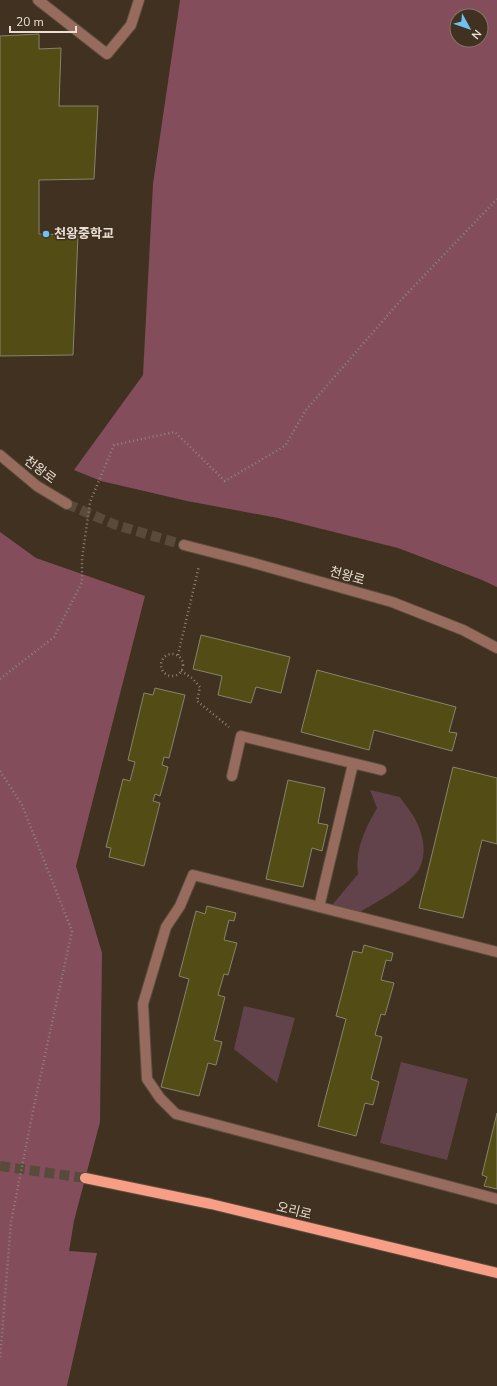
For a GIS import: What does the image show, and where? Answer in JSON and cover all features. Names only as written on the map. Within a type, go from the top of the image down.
[{"type":"main road","name":"오리로","points":[[85,1178],[211,1204],[497,1273]]},
{"type":"street","points":[[38,0],[107,54],[131,25],[139,0]]},
{"type":"street","name":"천왕로","points":[[0,455],[36,486],[67,504]]},
{"type":"street","name":"천왕로","points":[[184,545],[392,602],[463,630],[497,648]]},
{"type":"street","points":[[232,776],[241,736],[381,770]]},
{"type":"street","points":[[319,907],[353,764]]},
{"type":"street","points":[[497,952],[193,875],[180,906],[166,927],[143,1004],[147,1079],[160,1098],[176,1114],[497,1198]]},
{"type":"path","points":[[0,679],[54,637],[82,582],[82,559],[90,502],[114,445],[176,432],[225,481],[285,446],[306,410],[400,301],[497,199]]},
{"type":"path","points":[[178,655],[170,654],[163,657],[160,664],[164,674],[172,676],[181,671],[183,664],[178,655],[203,550]]},
{"type":"path","points":[[181,671],[192,678],[200,687],[197,702],[241,736]]},
{"type":"path","points":[[0,771],[22,806],[72,931],[35,1100],[11,1222],[0,1359]]},
{"type":"shaded area","points":[[180,0],[497,0],[497,587],[398,548],[278,518],[187,501],[101,481],[74,470],[143,375],[153,184]]},
{"type":"shaded area","points":[[0,532],[36,558],[145,596],[76,866],[102,953],[100,1122],[74,1221],[69,1251],[97,1253],[67,1386],[0,1386]]},
{"type":"shaded area","points":[[370,790],[400,797],[416,821],[420,830],[424,852],[422,862],[416,874],[390,894],[353,916],[328,910],[358,874],[357,865],[362,840],[377,808]]},
{"type":"shaded area","points":[[244,1006],[295,1018],[277,1083],[234,1049]]},
{"type":"shaded area","points":[[401,1062],[468,1079],[447,1160],[380,1143]]},
{"type":"building","name":"천왕중학교","points":[[39,34],[39,49],[61,48],[59,106],[98,106],[94,179],[39,180],[39,234],[78,235],[73,355],[0,356],[0,36]]},
{"type":"building","points":[[201,635],[290,657],[281,693],[256,687],[251,703],[218,695],[222,676],[193,669]]},
{"type":"building","points":[[317,670],[456,707],[449,732],[457,733],[452,751],[374,730],[369,750],[301,732]]},
{"type":"building","points":[[155,688],[185,695],[169,758],[164,757],[162,765],[168,767],[160,796],[155,794],[153,801],[160,803],[144,866],[109,857],[111,848],[106,847],[123,779],[130,781],[135,762],[128,760],[144,693],[153,695]]},
{"type":"building","points":[[453,767],[497,778],[497,844],[482,840],[463,918],[419,908]]},
{"type":"building","points":[[288,780],[325,788],[318,823],[328,825],[322,851],[312,848],[303,887],[266,879]]},
{"type":"building","points":[[207,906],[236,913],[234,921],[229,920],[224,940],[237,943],[228,975],[224,974],[218,995],[225,997],[214,1040],[222,1042],[216,1065],[208,1063],[199,1096],[161,1087],[189,979],[179,976],[196,911],[205,914]]},
{"type":"building","points":[[364,945],[393,953],[391,961],[386,960],[381,980],[394,983],[385,1015],[381,1014],[375,1035],[382,1037],[371,1079],[379,1082],[373,1105],[365,1103],[356,1136],[318,1126],[346,1019],[336,1016],[353,951],[362,953]]},
{"type":"building","points":[[497,1113],[497,1189],[484,1186],[487,1177],[482,1175]]},
{"type":"tunnel","points":[[67,504],[116,525],[184,545]]},
{"type":"tunnel","points":[[0,1166],[85,1178]]},
{"type":"place","name":"천왕중학교","points":[[46,234]]}]
